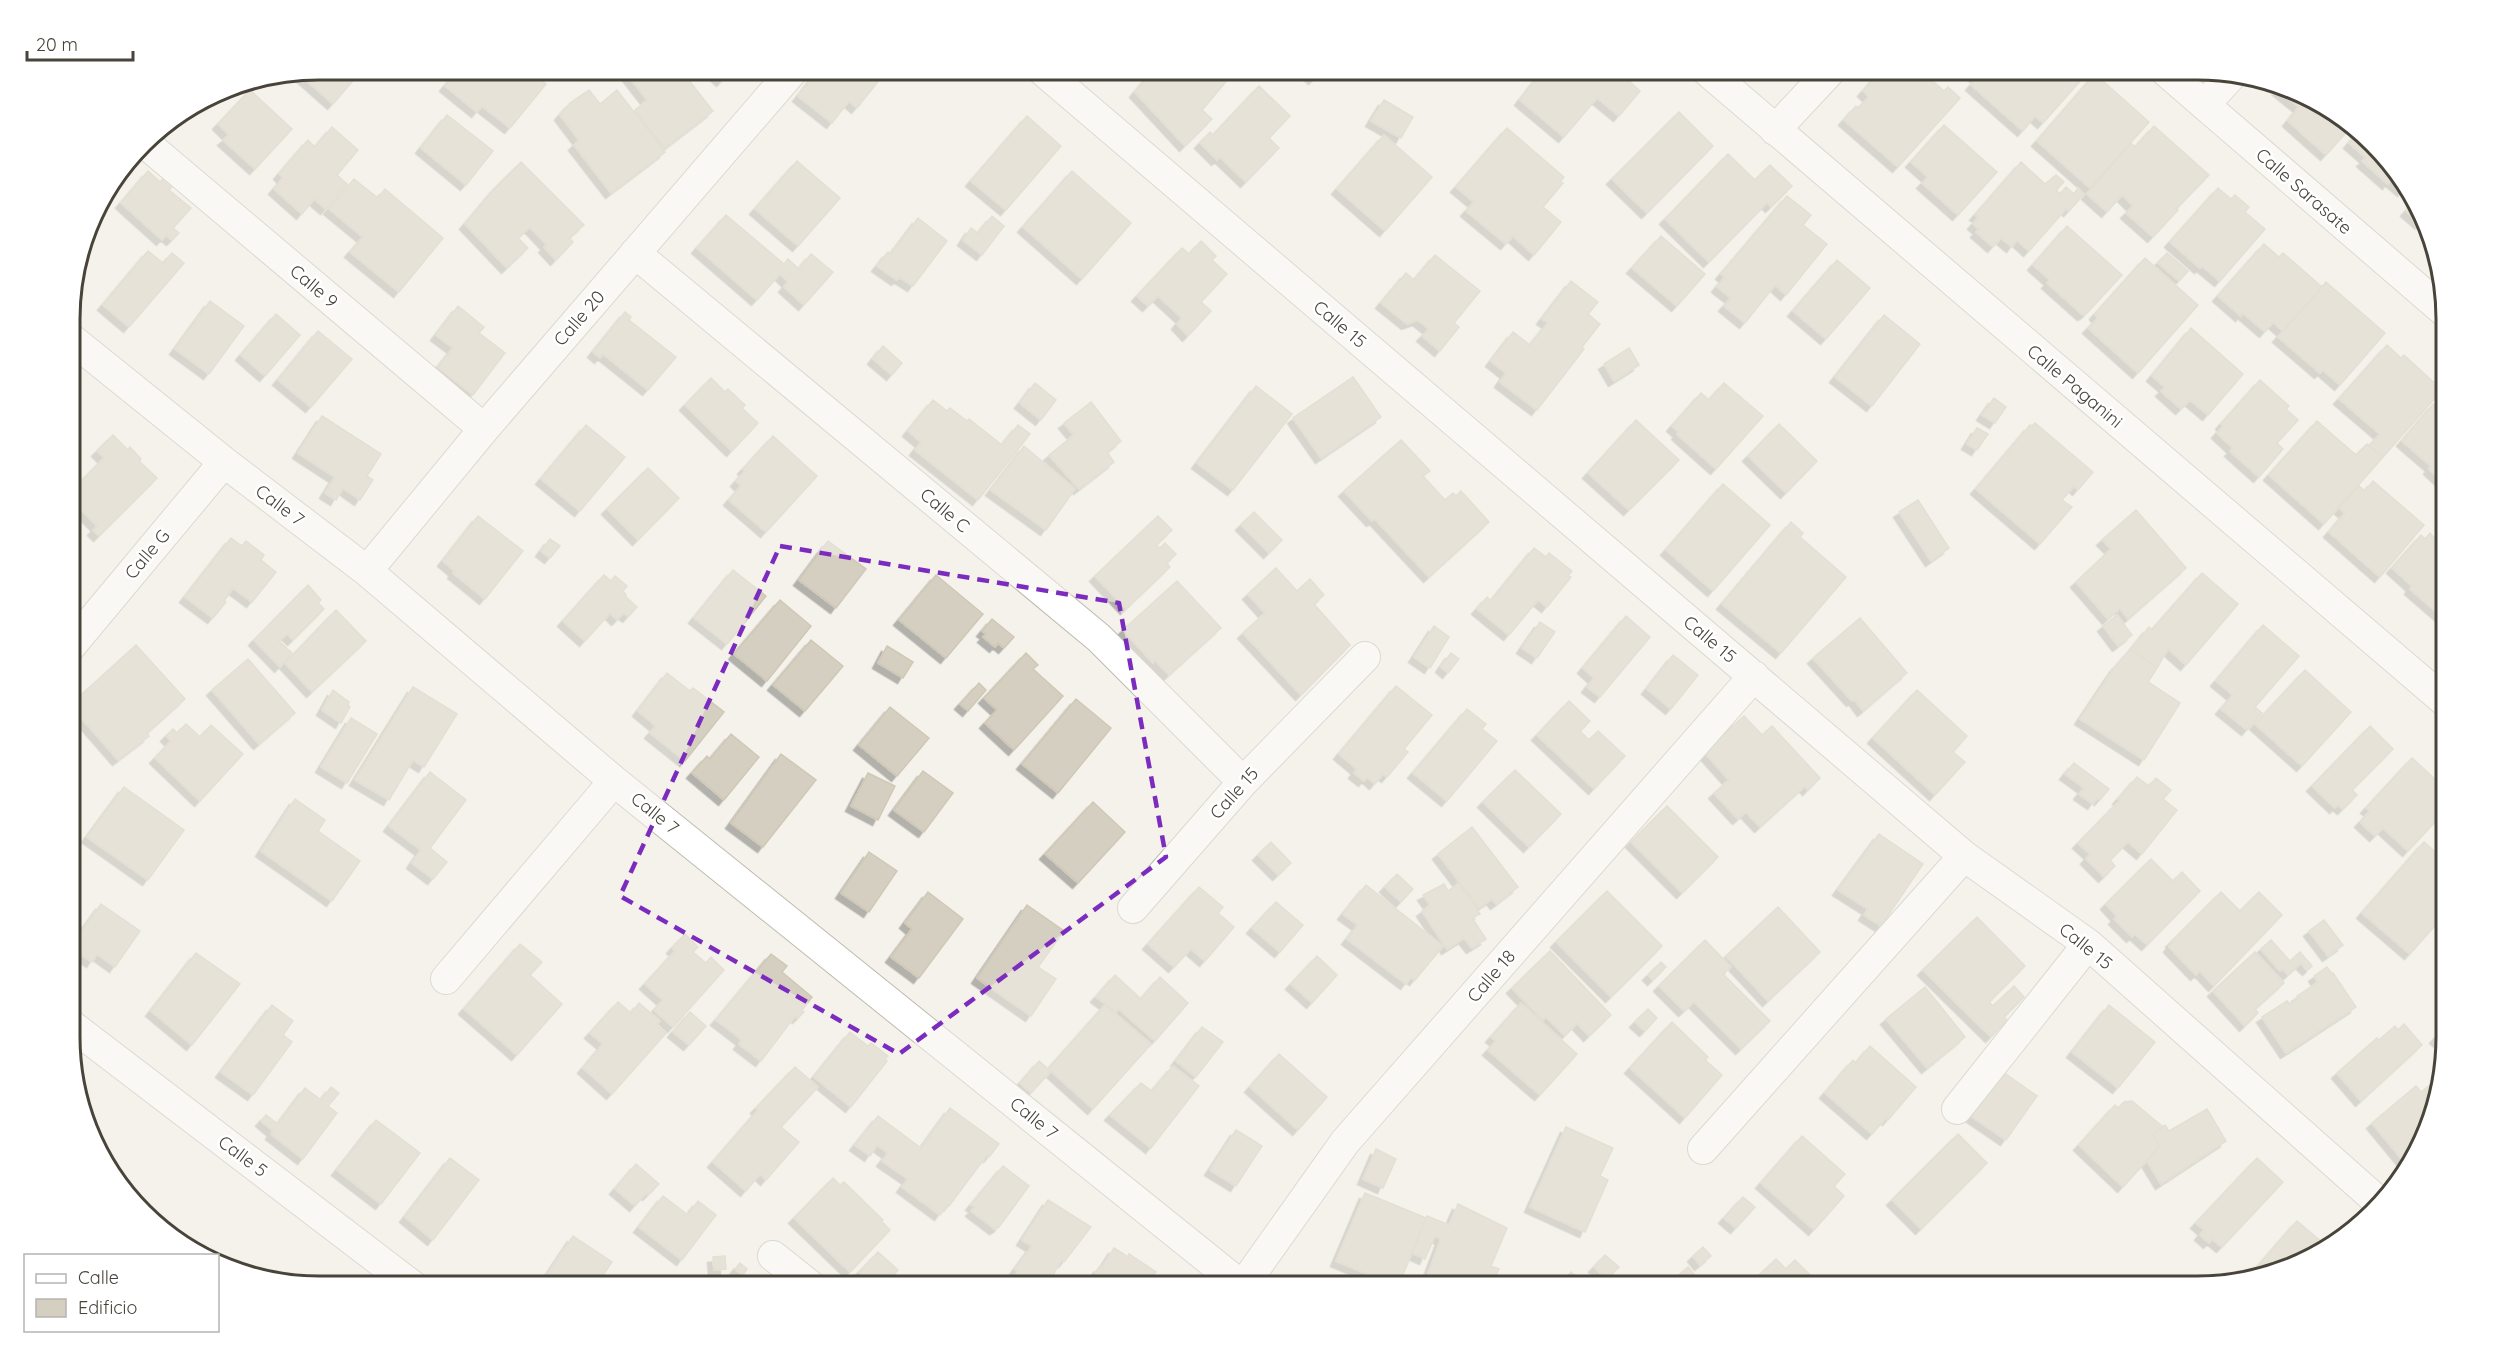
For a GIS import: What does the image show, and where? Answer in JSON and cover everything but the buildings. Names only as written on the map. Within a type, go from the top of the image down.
[{"type":"street","name":"Calle 20","points":[[367,571],[484,429],[784,80]]},
{"type":"street","name":"Calle 15","points":[[1054,80],[1964,856],[2088,944],[2374,1198]]},
{"type":"street","name":"Calle Paganini","points":[[1717,80],[2436,693]]},
{"type":"street","points":[[1775,130],[1822,80]]},
{"type":"street","name":"Calle Sarasate","points":[[2176,80],[2436,304]]},
{"type":"street","points":[[2205,104],[2226,82]]},
{"type":"street","name":"Calle 9","points":[[152,148],[484,429]]},
{"type":"street","name":"Calle C","points":[[635,253],[1099,638],[1243,782]]},
{"type":"street","name":"Calle 7","points":[[79,345],[224,462],[367,571],[614,781],[1228,1276]]},
{"type":"street","name":"Calle G","points":[[79,636],[224,462]]},
{"type":"street","name":"Calle 15","points":[[1133,908],[1243,782],[1365,657]]},
{"type":"street","name":"Calle 18","points":[[1250,1276],[1345,1142],[1754,676]]},
{"type":"street","points":[[446,979],[614,781]]},
{"type":"street","points":[[1703,1149],[1964,856]]},
{"type":"street","points":[[1957,1109],[2088,944]]},
{"type":"street","name":"Calle 5","points":[[79,1031],[400,1276]]},
{"type":"street","points":[[773,1256],[799,1276]]},
{"type":"highlighted area","points":[[780,546],[1119,603],[1166,857],[899,1054],[620,896]]}]
